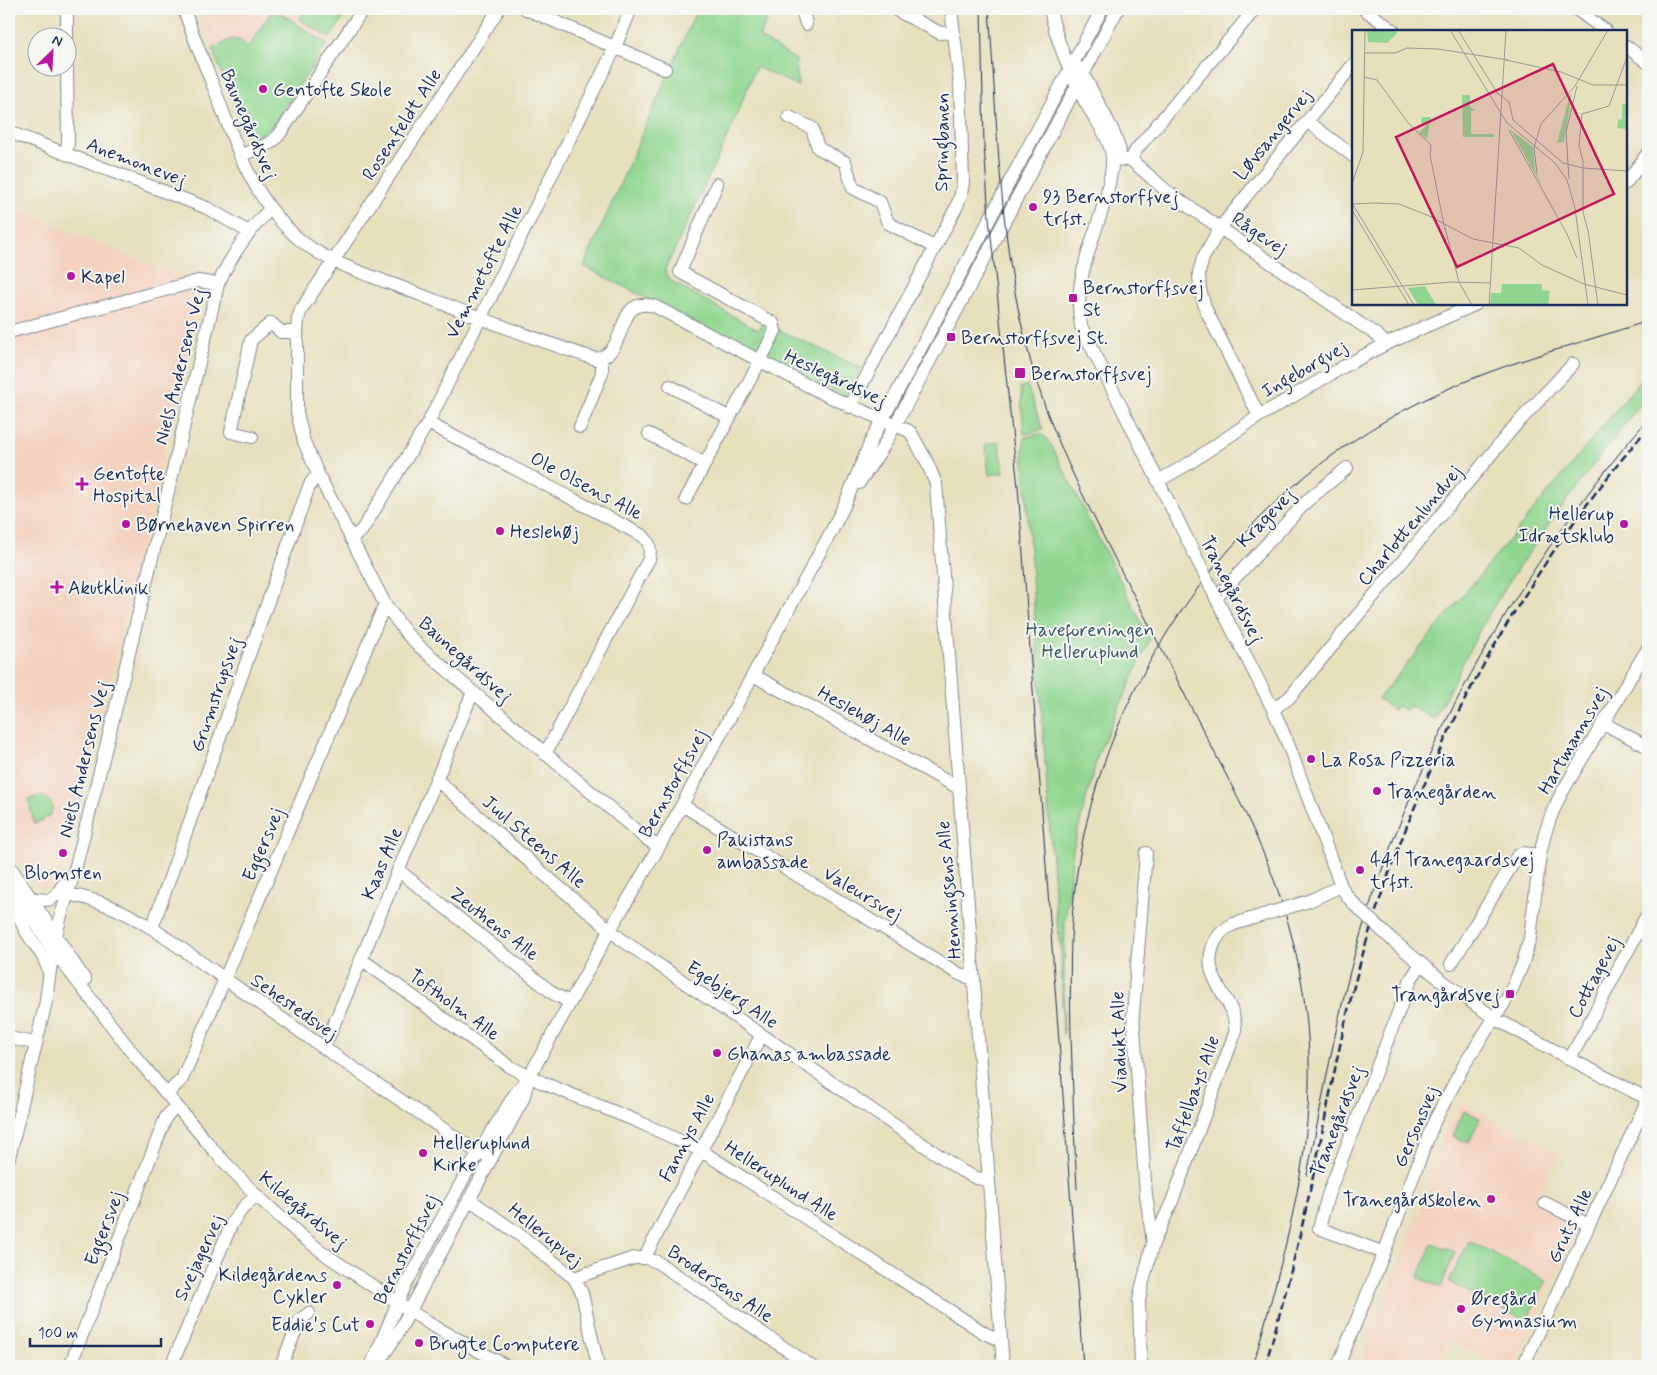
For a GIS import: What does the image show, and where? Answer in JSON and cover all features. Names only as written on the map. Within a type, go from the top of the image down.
[{"type":"street","points":[[67,9],[67,28]]},
{"type":"street","name":"Baunegårdsvej","points":[[184,9],[240,156],[253,184],[270,209],[294,235],[317,252],[334,260],[301,310],[298,319],[296,332],[297,412],[304,442],[319,476],[385,604],[406,633],[420,647],[644,838],[659,847]]},
{"type":"street","points":[[240,156],[272,142],[279,136],[362,9]]},
{"type":"street","name":"Rosenfeldt Alle","points":[[334,260],[499,9]]},
{"type":"street","points":[[526,9],[665,69]]},
{"type":"street","name":"Vemmetofte Alle","points":[[351,539],[362,530],[428,423],[615,48],[631,9]]},
{"type":"street","points":[[802,9],[806,24]]},
{"type":"street","points":[[894,9],[940,33],[953,32]]},
{"type":"street","name":"Springbanen","points":[[850,407],[957,206],[961,194],[960,86],[951,9]]},
{"type":"street","points":[[1046,9],[1047,26],[1063,72],[1063,80]]},
{"type":"street","name":"Tranegårdsvej","points":[[1050,9],[1055,25],[1080,79],[1113,131],[1120,150],[1121,159],[1119,174],[1104,205],[1080,287],[1079,314],[1081,326],[1273,709],[1341,886],[1356,906],[1391,939],[1472,1004],[1494,1018],[1648,1099]]},
{"type":"street","name":"Bernstorffsvej","points":[[844,506],[871,440],[1102,9]]},
{"type":"street","name":"Bernstorffsvej","points":[[371,1366],[406,1285],[478,1152],[514,1094],[529,1076],[610,930],[659,847],[844,506],[883,447],[1118,9]]},
{"type":"street","points":[[1121,159],[1136,150],[1255,9]]},
{"type":"street","points":[[1364,9],[1387,29]]},
{"type":"street","points":[[1576,9],[1605,30]]},
{"type":"street","points":[[1627,47],[1648,63]]},
{"type":"street","name":"Løvsangervej","points":[[1259,416],[1206,310],[1200,290],[1200,273],[1203,258],[1220,228],[1352,66]]},
{"type":"street","points":[[66,154],[68,143],[67,78]]},
{"type":"street","points":[[789,117],[812,128],[818,148],[845,162],[853,188],[880,202],[888,223],[934,247]]},
{"type":"street","points":[[1307,121],[1352,155]]},
{"type":"street","name":"Anemonevej","points":[[9,132],[208,208],[249,232]]},
{"type":"street","points":[[1627,182],[1648,155]]},
{"type":"street","name":"Rågevej","points":[[1121,159],[1378,336],[1386,344]]},
{"type":"street","name":"Heslegårdsvej","points":[[717,184],[680,272],[773,323],[775,331],[760,361]]},
{"type":"street","name":"Niels Andersens Vej","points":[[66,893],[76,866],[116,707],[218,284],[249,232],[270,209]]},
{"type":"street","points":[[334,260],[543,342],[596,359],[602,358],[602,373],[580,427]]},
{"type":"street","points":[[9,332],[198,281],[218,284]]},
{"type":"street","name":"Heslegårdsvej","points":[[602,358],[611,352],[628,313],[633,308],[639,304],[654,306],[850,407],[895,425]]},
{"type":"street","name":"Ingeborgvej","points":[[1158,481],[1188,464],[1259,416],[1343,366],[1386,344],[1474,305]]},
{"type":"street","points":[[252,437],[230,432],[251,340],[271,323],[282,332],[296,332]]},
{"type":"street","points":[[686,498],[760,361]]},
{"type":"street","name":"Charlottenlundvej","points":[[1273,709],[1289,698],[1513,428],[1573,364]]},
{"type":"street","points":[[670,386],[730,418]]},
{"type":"street","name":"Ole Olsens Alle","points":[[428,423],[643,536],[649,542],[649,558],[546,754]]},
{"type":"street","name":"Henningsens Alle","points":[[895,425],[911,433],[927,462],[936,484],[1003,1366]]},
{"type":"street","points":[[649,434],[705,464]]},
{"type":"street","name":"Kragevej","points":[[1216,598],[1308,500],[1348,468]]},
{"type":"street","name":"Grumstrupsvej","points":[[152,928],[308,489],[312,481],[319,476]]},
{"type":"street","name":"Eggersvej","points":[[166,1094],[182,1079],[385,604]]},
{"type":"street","name":"Hartmannsvej","points":[[1494,1018],[1510,994],[1527,953],[1540,855],[1544,833],[1552,813],[1648,648]]},
{"type":"street","name":"Heslehøj Alle","points":[[752,675],[959,788]]},
{"type":"street","name":"Kaas Alle","points":[[324,1048],[473,692]]},
{"type":"street","points":[[1603,723],[1648,747]]},
{"type":"street","name":"Juul Steens Alle","points":[[436,779],[610,930]]},
{"type":"street","name":"Valeursvej","points":[[682,805],[959,974],[974,979]]},
{"type":"street","name":"Viadukt Alle","points":[[1146,853],[1132,1015],[1146,1200],[1153,1243]]},
{"type":"street","points":[[1451,964],[1518,855],[1523,853],[1540,855]]},
{"type":"street","name":"Kildegårdsvej","points":[[9,865],[31,898],[58,947]]},
{"type":"street","name":"Zeuthens Alle","points":[[398,870],[554,994],[570,1002]]},
{"type":"street","name":"Kildegårdsvej","points":[[9,882],[15,894],[58,947],[118,1034],[216,1153],[256,1195],[300,1235],[322,1252],[409,1311],[506,1366]]},
{"type":"street","name":"Taffelbays Alle","points":[[1141,1366],[1139,1301],[1153,1243],[1171,1204],[1235,1033],[1234,1014],[1212,975],[1210,961],[1212,948],[1217,937],[1225,928],[1309,901],[1341,886]]},
{"type":"street","points":[[9,1158],[58,947],[66,893],[48,900],[31,898]]},
{"type":"street","name":"Sehestedsvej","points":[[66,893],[98,900],[124,911],[152,928],[224,980],[491,1159]]},
{"type":"street","name":"Kildegårdsvej","points":[[15,894],[13,916],[26,931],[46,962],[49,976]]},
{"type":"street","name":"Cottagevej","points":[[1570,1059],[1648,913]]},
{"type":"street","name":"Egebjerg Alle","points":[[610,930],[761,1036],[962,1171],[976,1178],[990,1180]]},
{"type":"street","points":[[46,999],[49,976],[58,947]]},
{"type":"street","name":"Toftholm Alle","points":[[361,959],[512,1068],[529,1076]]},
{"type":"street","name":"Tranegårdsvej","points":[[1384,1254],[1319,1228],[1328,1195],[1398,1012],[1411,979],[1421,964]]},
{"type":"street","name":"Gersonsvej","points":[[1338,1366],[1384,1254],[1434,1122],[1464,1065],[1494,1018]]},
{"type":"street","name":"Fannys Alle","points":[[646,1258],[700,1150],[761,1036]]},
{"type":"street","points":[[9,1038],[35,1042]]},
{"type":"street","name":"Bernstorffsvej","points":[[376,1366],[398,1332],[523,1099],[529,1076]]},
{"type":"street","name":"Helleruplund Alle","points":[[529,1076],[700,1150],[986,1334],[1001,1340]]},
{"type":"street","name":"Gruts Alle","points":[[1523,1366],[1648,1099]]},
{"type":"street","name":"Eggersvej","points":[[70,1366],[166,1117],[176,1105]]},
{"type":"street","name":"Svejagervej","points":[[171,1366],[232,1223],[242,1209],[256,1195]]},
{"type":"street","name":"Hellerupvej","points":[[469,1199],[521,1236],[574,1278],[582,1293],[598,1366]]},
{"type":"street","points":[[1146,1200],[1160,1208],[1171,1204]]},
{"type":"street","points":[[1545,1202],[1589,1225]]},
{"type":"street","name":"Brodersens Alle","points":[[574,1278],[634,1258],[646,1258],[657,1262],[811,1366]]},
{"type":"street","points":[[281,1366],[300,1320],[309,1313]]},
{"type":"shaded area","name":"Gentofte Skole","points":[[197,9],[349,9],[271,128],[255,137],[246,133]]},
{"type":"shaded area","name":"Gentofte Hospital","points":[[9,207],[199,284],[201,293],[69,858],[53,886],[46,890],[32,879],[9,847]]},
{"type":"shaded area","points":[[1460,1102],[1559,1154],[1540,1190],[1586,1214],[1514,1366],[1503,1366],[1448,1340],[1437,1366],[1359,1366],[1420,1209],[1442,1140]]},
{"type":"green space","points":[[305,9],[349,9],[330,38],[299,19]]},
{"type":"green space","points":[[697,9],[772,9],[759,37],[796,60],[798,86],[756,67],[730,131],[665,270],[671,281],[758,330],[764,323],[861,368],[847,395],[828,388],[584,266]]},
{"type":"green space","name":"Gentofte Skole","points":[[272,10],[276,10],[327,44],[271,128],[255,137],[246,133],[212,49],[232,39],[239,40],[249,47]]},
{"type":"green space","points":[[1648,371],[1648,394],[1568,498],[1513,575],[1485,620],[1434,719],[1410,706],[1405,710],[1397,706],[1394,710],[1378,699]]},
{"type":"green space","points":[[1027,385],[1043,430],[1024,434],[1020,388]]},
{"type":"green space","name":"Haveforeningen Helleruplund","points":[[1040,434],[1050,443],[1150,639],[1098,754],[1073,849],[1065,923],[1063,1035],[1061,948],[1056,917],[1023,449],[1025,437]]},
{"type":"green space","points":[[999,442],[1004,473],[989,475],[985,444]]},
{"type":"green space","points":[[42,796],[51,803],[52,809],[43,820],[34,823],[28,799]]},
{"type":"green space","points":[[1464,1111],[1480,1118],[1469,1143],[1453,1136]]},
{"type":"green space","points":[[1469,1241],[1547,1280],[1526,1321],[1449,1282]]},
{"type":"green space","points":[[1432,1243],[1455,1252],[1441,1287],[1418,1278]]},
{"type":"tram line","points":[[981,9],[984,145],[989,218],[1018,487],[1083,1366]]},
{"type":"tram line","points":[[989,9],[1004,213],[1019,314],[1031,363],[1047,412],[1079,487],[1231,785],[1260,846],[1286,916],[1300,972],[1309,1057],[1307,1122],[1303,1157],[1290,1228],[1253,1366]]},
{"type":"tram line","points":[[1077,1189],[1070,978],[1072,919],[1076,879],[1091,804],[1116,731],[1149,663],[1190,598],[1239,539],[1294,486],[1355,439],[1449,388],[1505,366],[1648,321]]},
{"type":"tram line","points":[[1307,1175],[1334,1040],[1353,960],[1376,886],[1404,813],[1471,673],[1511,606],[1553,541],[1599,479],[1648,419]]},
{"type":"railway","points":[[1265,1366],[1301,1232],[1358,970],[1390,871],[1417,802],[1447,735],[1481,670],[1518,606],[1558,544],[1648,428]]},
{"type":"place","name":"Gentofte Skole","points":[[263,89]]},
{"type":"place","name":"93 Bernstorffvej trfst.","points":[[1033,207]]},
{"type":"place","name":"Kapel","points":[[71,276]]},
{"type":"place","name":"Bernstorffsvej St","points":[[1073,298]]},
{"type":"place","name":"Bernstorffsvej St.","points":[[951,337]]},
{"type":"place","name":"Bernstorffsvej","points":[[1020,373]]},
{"type":"place","name":"Gentofte Hospital","points":[[82,484]]},
{"type":"place","name":"Børnehaven Spirren","points":[[126,524]]},
{"type":"place","name":"Hellerup Idrætsklub","points":[[1624,524]]},
{"type":"place","name":"Heslehøj","points":[[500,531]]},
{"type":"place","name":"Akutklinik","points":[[57,587]]},
{"type":"place","name":"La Rosa Pizzeria","points":[[1311,759]]},
{"type":"place","name":"Tranegården","points":[[1377,791]]},
{"type":"place","name":"Pakistans ambassade","points":[[707,850]]},
{"type":"place","name":"Blomsten","points":[[63,853]]},
{"type":"place","name":"441 Tranegaardsvej trfst.","points":[[1360,870]]},
{"type":"place","name":"Trangårdsvej","points":[[1510,994]]},
{"type":"place","name":"Ghanas ambassade","points":[[717,1053]]},
{"type":"place","name":"Helleruplund Kirke","points":[[423,1153]]},
{"type":"place","name":"Tranegårdskolen","points":[[1491,1199]]},
{"type":"place","name":"Kildegårdens Cykler","points":[[337,1285]]},
{"type":"place","name":"Øregård Gymnasium","points":[[1461,1309]]},
{"type":"place","name":"Eddie's Cut","points":[[370,1324]]},
{"type":"place","name":"Brugte Computere","points":[[419,1343]]}]
